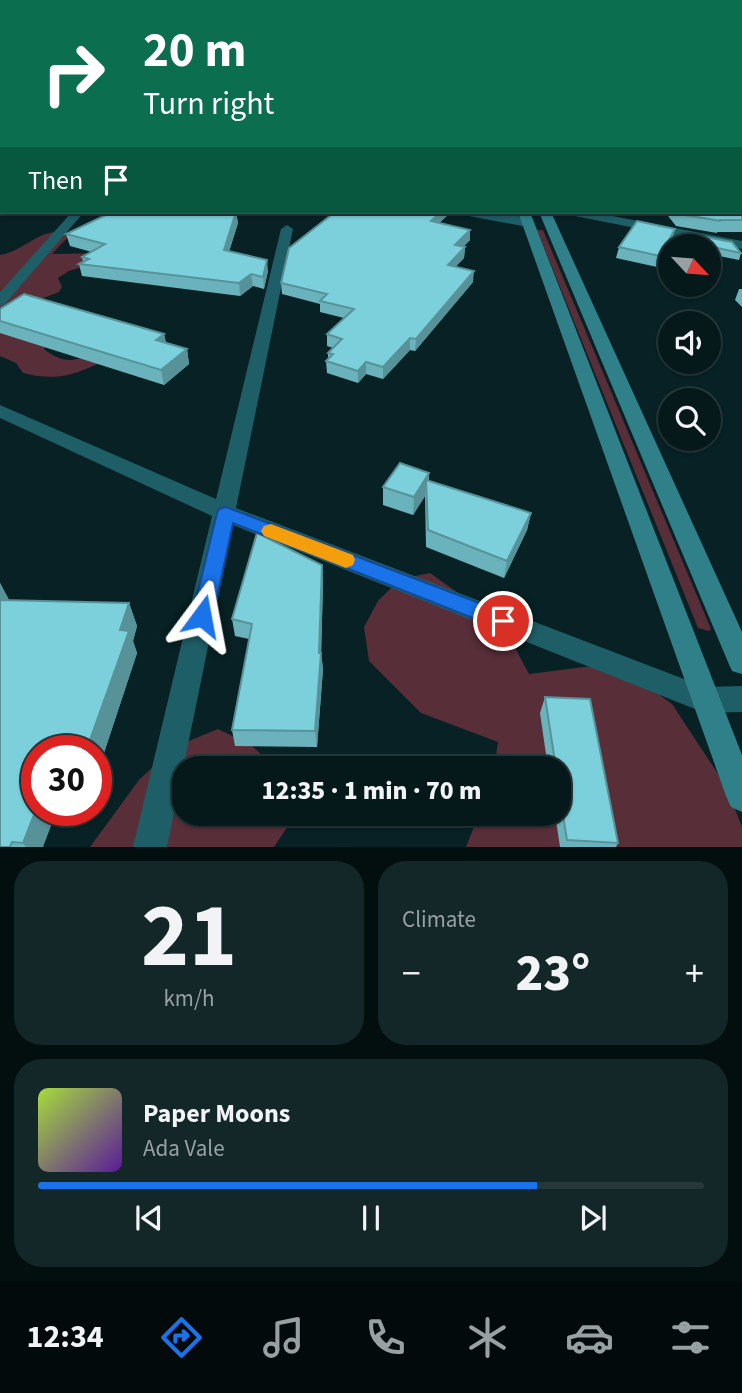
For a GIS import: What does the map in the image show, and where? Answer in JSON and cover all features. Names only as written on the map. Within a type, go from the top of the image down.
[{"type":"main road","points":[[532,216],[742,662]]},
{"type":"main road","points":[[532,216],[705,700],[742,796]]},
{"type":"street","points":[[0,301],[76,214]]},
{"type":"street","points":[[500,214],[532,216]]},
{"type":"street","points":[[585,214],[742,245]]},
{"type":"street","points":[[150,847],[287,229]]},
{"type":"street","points":[[0,411],[226,513],[705,700],[742,699]]},
{"type":"shaded area","points":[[537,230],[543,230],[711,629],[709,631],[698,628]]},
{"type":"shaded area","points":[[55,232],[69,236],[52,254],[101,253],[86,266],[69,271],[58,278],[62,287],[59,292],[0,315],[0,255]]},
{"type":"shaded area","points":[[0,332],[51,337],[44,349],[63,359],[81,358],[95,352],[115,356],[70,374],[37,376],[23,373],[16,363],[0,356]]},
{"type":"shaded area","points":[[430,573],[486,613],[511,640],[529,674],[600,665],[636,678],[672,704],[726,786],[742,827],[742,847],[466,847],[474,826],[571,826],[571,756],[496,756],[498,742],[421,713],[369,661],[364,627],[378,601],[400,579]]},
{"type":"shaded area","points":[[218,729],[252,746],[263,756],[172,756],[172,826],[288,826],[274,847],[90,847],[105,826],[112,826],[112,817],[139,780],[174,747]]},
{"type":"building","points":[[108,214],[235,214],[224,250],[267,260],[263,277],[251,274],[239,283],[79,264],[89,259],[82,257],[105,244],[66,234]]},
{"type":"building","points":[[332,214],[439,214],[431,221],[470,230],[455,245],[465,247],[448,265],[474,271],[416,339],[410,338],[383,367],[366,362],[358,371],[326,361],[333,354],[328,353],[342,339],[327,334],[354,309],[320,301],[327,294],[281,283],[289,248]]},
{"type":"building","points":[[679,214],[742,214],[742,220],[719,220],[721,221]]},
{"type":"building","points":[[637,221],[675,229],[672,234],[658,234],[658,256],[619,247]]},
{"type":"building","points":[[721,240],[732,242],[741,253],[721,249]]},
{"type":"building","points":[[24,294],[164,334],[156,340],[187,349],[161,370],[0,321],[0,309]]},
{"type":"building","points":[[400,463],[429,473],[414,497],[383,487]]},
{"type":"building","points":[[426,480],[531,513],[507,561],[428,530]]},
{"type":"building","points":[[257,533],[322,565],[321,653],[315,731],[232,730],[252,624],[232,619]]},
{"type":"building","points":[[0,600],[129,603],[120,630],[129,631],[92,735],[21,735],[21,826],[30,826],[23,843],[12,842],[10,847],[0,847]]},
{"type":"building","points":[[545,697],[590,699],[618,843],[567,840],[565,826],[571,826],[571,756],[554,756]]},
{"type":"slow traffic","points":[[271,531],[346,560]]},
{"type":"route","points":[[202,616],[226,513],[503,621]]}]
